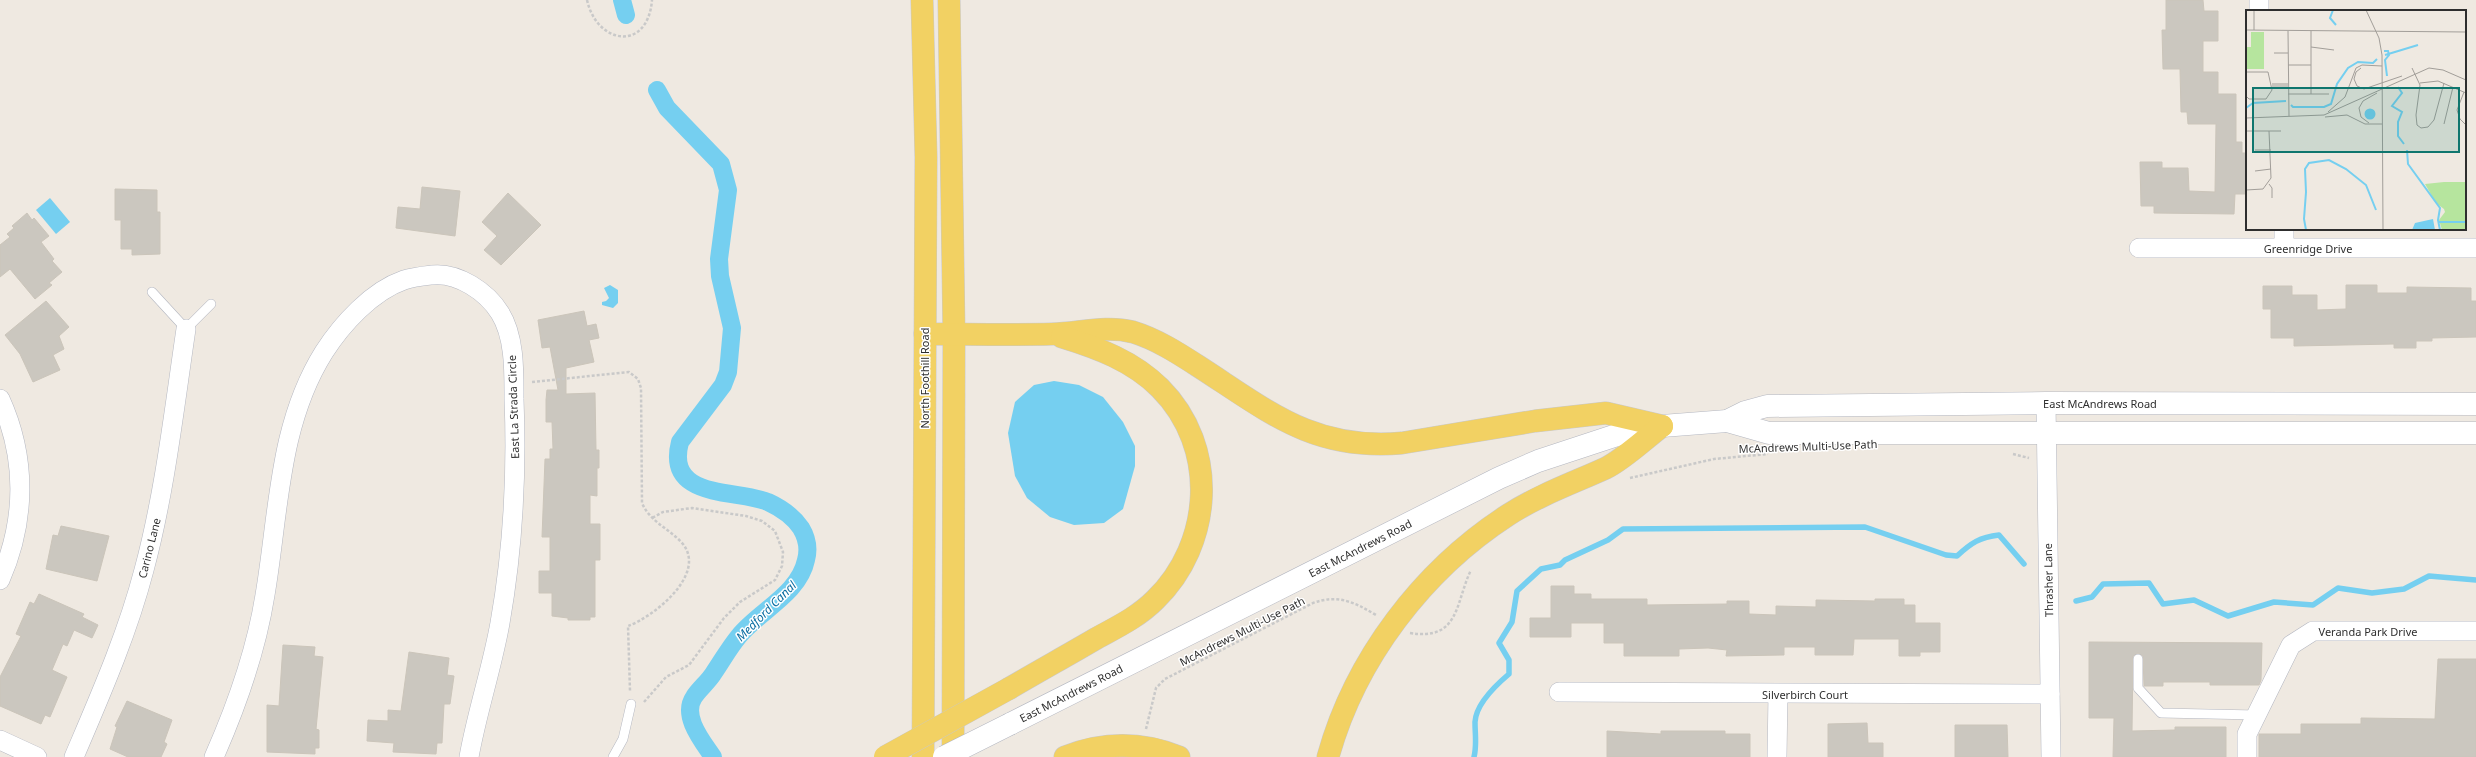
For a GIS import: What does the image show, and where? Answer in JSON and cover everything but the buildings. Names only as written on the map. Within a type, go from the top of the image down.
[{"type":"main road","name":"North Foothill Road","points":[[922,0],[926,157],[923,757]]},
{"type":"main road","points":[[949,0],[954,334],[953,757]]},
{"type":"main road","points":[[925,334],[1053,334],[1097,329],[1116,329],[1134,333],[1182,356],[1290,425],[1320,436],[1349,442],[1382,444],[1402,443],[1535,421],[1606,413],[1618,414],[1662,426]]},
{"type":"main road","points":[[885,757],[1132,618],[1154,601],[1173,579],[1185,560],[1200,518],[1201,478],[1197,454],[1182,416],[1167,396],[1151,380],[1127,363],[1091,346],[1053,334]]},
{"type":"main road","name":"East McAndrews Road","points":[[1727,421],[1746,412],[1767,406],[2046,403],[2476,404]]},
{"type":"main road","name":"East McAndrews Road","points":[[944,757],[1499,478],[1578,447],[1620,434],[1662,426],[1727,421],[1768,433],[2476,433]]},
{"type":"main road","points":[[1328,757],[1348,702],[1374,652],[1412,601],[1440,569],[1470,542],[1509,514],[1557,488],[1607,467],[1662,426]]},
{"type":"main road","points":[[1065,757],[1102,747],[1130,745],[1156,749],[1179,757]]},
{"type":"street","name":"Greenridge Drive","points":[[2139,248],[2284,238],[2476,248]]},
{"type":"street","name":"East La Strada Circle","points":[[214,757],[246,678],[257,638],[265,596],[287,445],[294,414],[307,382],[325,350],[348,320],[378,294],[404,280],[436,274],[462,280],[483,293],[501,314],[511,345],[514,384],[514,501],[508,567],[491,665],[469,757]]},
{"type":"street","name":"Carino Lane","points":[[74,757],[117,656],[144,571],[156,520],[186,329]]},
{"type":"street","points":[[0,399],[10,421],[18,456],[21,496],[17,531],[10,557],[0,580]]},
{"type":"street","name":"Thrasher Lane","points":[[2046,403],[2051,757]]},
{"type":"street","name":"Veranda Park Drive","points":[[2247,757],[2247,734],[2291,645],[2313,631],[2476,632]]},
{"type":"street","name":"Silverbirch Court","points":[[1559,692],[2050,694]]},
{"type":"street","points":[[1777,757],[1778,694]]},
{"type":"street","points":[[0,740],[37,757]]},
{"type":"lane","points":[[152,292],[186,329],[211,304]]},
{"type":"lane","points":[[2138,659],[2138,688],[2161,713],[2257,715]]},
{"type":"lane","points":[[613,757],[623,738],[630,704]]},
{"type":"path","points":[[587,0],[590,10],[601,29],[621,38],[632,36],[644,26],[651,10],[652,0]]},
{"type":"path","points":[[514,384],[617,372],[630,372],[638,379],[641,388],[642,503],[646,513],[682,544],[689,555],[688,566],[670,599],[654,614],[628,626],[630,704],[646,702],[653,689],[666,677],[689,665],[724,618],[740,602],[775,580],[782,566],[783,552],[775,531],[762,521],[746,516],[692,508],[663,512],[652,518]]},
{"type":"path","name":"McAndrews Multi-Use Path","points":[[1625,480],[1672,466],[1714,458],[1774,454]]},
{"type":"path","points":[[2009,454],[2024,458]]},
{"type":"path","points":[[1404,631],[1428,635],[1444,629],[1457,610],[1465,581],[1474,565]]},
{"type":"path","name":"McAndrews Multi-Use Path","points":[[1145,735],[1151,700],[1156,688],[1165,679],[1313,603],[1324,599],[1345,599],[1380,618]]},
{"type":"water","points":[[50,198],[70,222],[56,234],[36,210]]},
{"type":"water","points":[[610,285],[618,290],[618,303],[613,308],[602,305],[602,302],[609,298],[604,288]]},
{"type":"water","points":[[1054,381],[1079,385],[1103,397],[1123,422],[1135,446],[1135,466],[1123,509],[1104,523],[1074,525],[1050,517],[1027,498],[1015,476],[1008,433],[1015,402],[1034,385]]},
{"type":"waterway","name":"Medford Canal","points":[[622,0],[626,15]]},
{"type":"waterway","name":"Medford Canal","points":[[657,90],[667,108],[721,164],[728,190],[719,259],[720,276],[732,328],[728,372],[723,385],[680,442],[678,461],[683,474],[693,483],[706,489],[768,502],[782,510],[801,528],[805,536],[807,548],[807,556],[802,572],[795,583],[739,636],[711,677],[694,697],[690,712],[692,720],[699,736],[713,757]]},
{"type":"waterway","points":[[1474,757],[1476,744],[1476,715],[1488,695],[1509,674],[1509,660],[1499,643],[1512,622],[1517,591],[1541,569],[1560,565],[1565,560],[1608,540],[1623,529],[1865,527],[1946,555],[1957,556],[1976,541],[1986,537],[1999,535],[2024,564]]},
{"type":"waterway","points":[[2076,601],[2092,597],[2103,584],[2149,583],[2163,604],[2194,600],[2228,616],[2274,602],[2313,605],[2338,588],[2372,593],[2404,589],[2429,576],[2476,580]]}]
